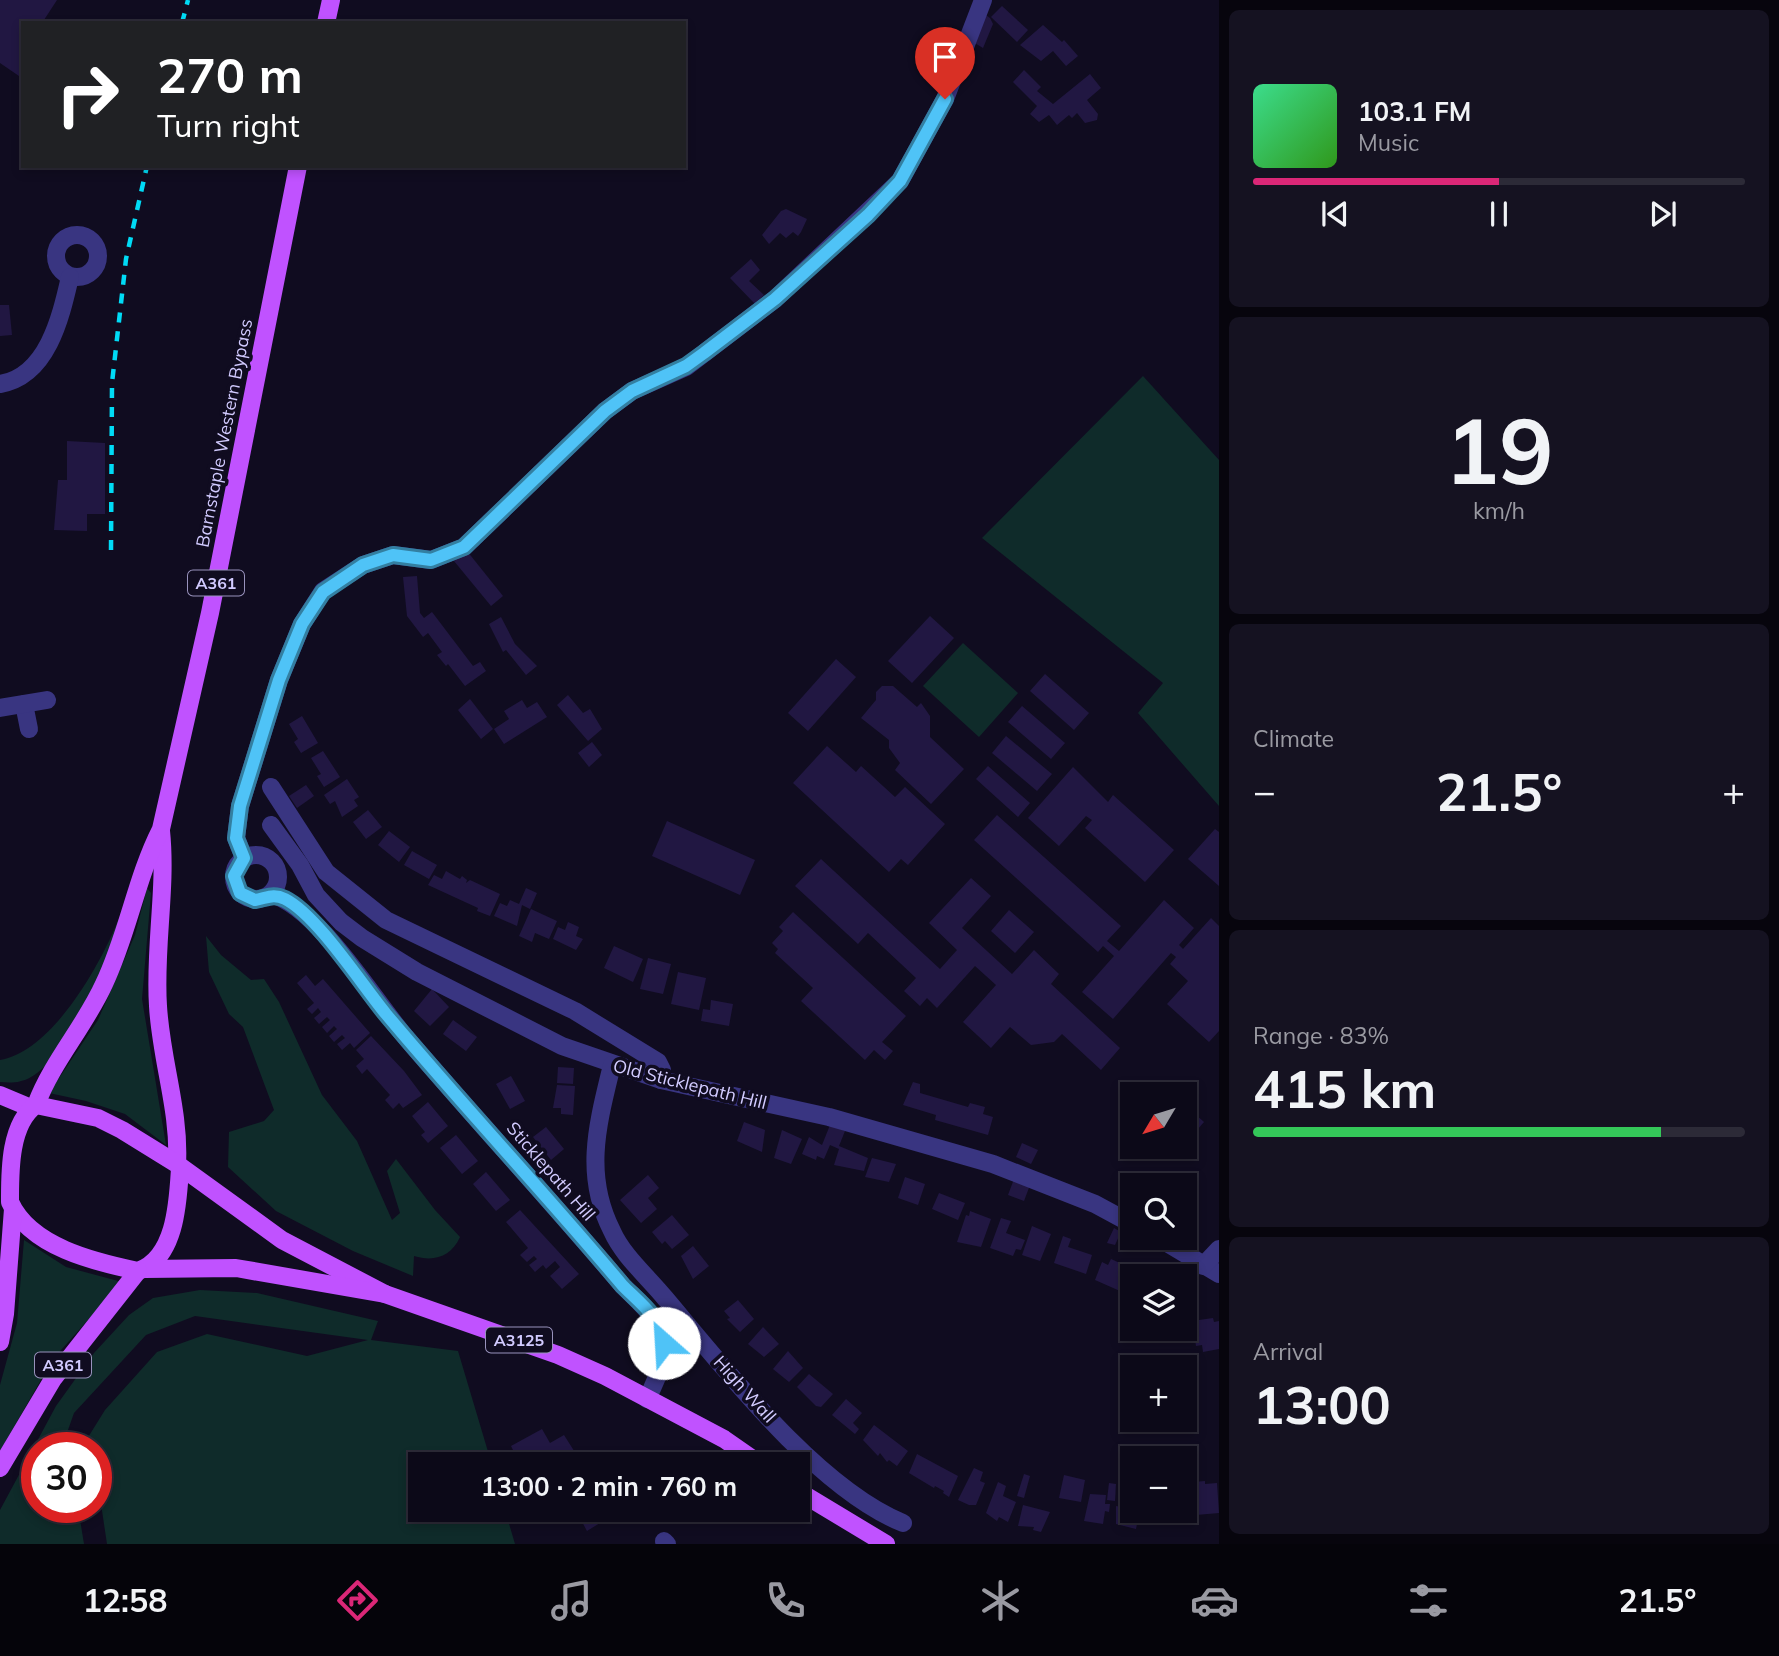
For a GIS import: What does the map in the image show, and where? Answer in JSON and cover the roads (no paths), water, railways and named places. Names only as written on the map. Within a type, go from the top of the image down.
[{"type":"main road","points":[[326,21],[331,0]]},
{"type":"main road","name":"Barnstaple Western Bypass","points":[[33,1106],[43,1085],[87,1019],[105,983],[141,884],[146,858],[161,830],[210,613],[298,168]]},
{"type":"main road","name":"Barnstaple Western Bypass","points":[[161,830],[164,865],[157,942],[158,1006],[179,1135],[178,1166]]},
{"type":"main road","points":[[0,1095],[33,1106],[98,1118],[178,1166],[174,1219],[165,1246],[142,1270],[80,1256],[37,1234],[8,1200]]},
{"type":"main road","points":[[0,1342],[5,1314],[10,1165],[20,1129],[33,1106]]},
{"type":"main road","name":"A3125","points":[[178,1166],[282,1240],[385,1294],[558,1355],[724,1439],[742,1452]]},
{"type":"main road","name":"A3125","points":[[142,1270],[236,1268],[385,1294]]},
{"type":"main road","name":"A361","points":[[0,1468],[53,1379],[142,1270]]},
{"type":"main road","points":[[810,1498],[886,1544]]},
{"type":"street","points":[[244,858],[236,838],[240,806],[279,680],[302,624],[323,592],[363,565],[393,555],[431,560],[464,547],[605,411],[632,391],[686,366],[775,299],[900,181],[945,99],[983,0]]},
{"type":"street","points":[[0,383],[10,382],[40,358],[62,313],[70,277]]},
{"type":"street","points":[[0,708],[47,700]]},
{"type":"street","points":[[24,704],[29,729]]},
{"type":"street","points":[[271,787],[326,872],[386,920],[575,1011],[658,1062],[662,1070],[660,1080]]},
{"type":"street","name":"Old Sticklepath Hill","points":[[271,825],[300,865],[316,895],[341,922],[362,938],[417,972],[562,1046],[660,1080],[829,1117],[993,1164],[1082,1199],[1120,1218]]},
{"type":"street","points":[[263,856],[274,865],[278,878],[271,894],[257,900],[240,893],[234,876],[244,858],[263,856]]},
{"type":"street","name":"Sticklepath Hill","points":[[271,894],[286,899],[300,911],[340,954],[409,1041],[623,1286],[651,1313],[664,1335],[664,1343],[660,1368],[647,1399]]},
{"type":"street","name":"High Wall","points":[[612,1065],[594,1152],[600,1197],[611,1231],[689,1326],[790,1439],[838,1485],[878,1513],[902,1523]]},
{"type":"street","points":[[1178,1250],[1211,1270],[1219,1249]]},
{"type":"railway","points":[[183,21],[188,0]]},
{"type":"railway","points":[[111,550],[112,383],[126,259],[147,168]]}]
